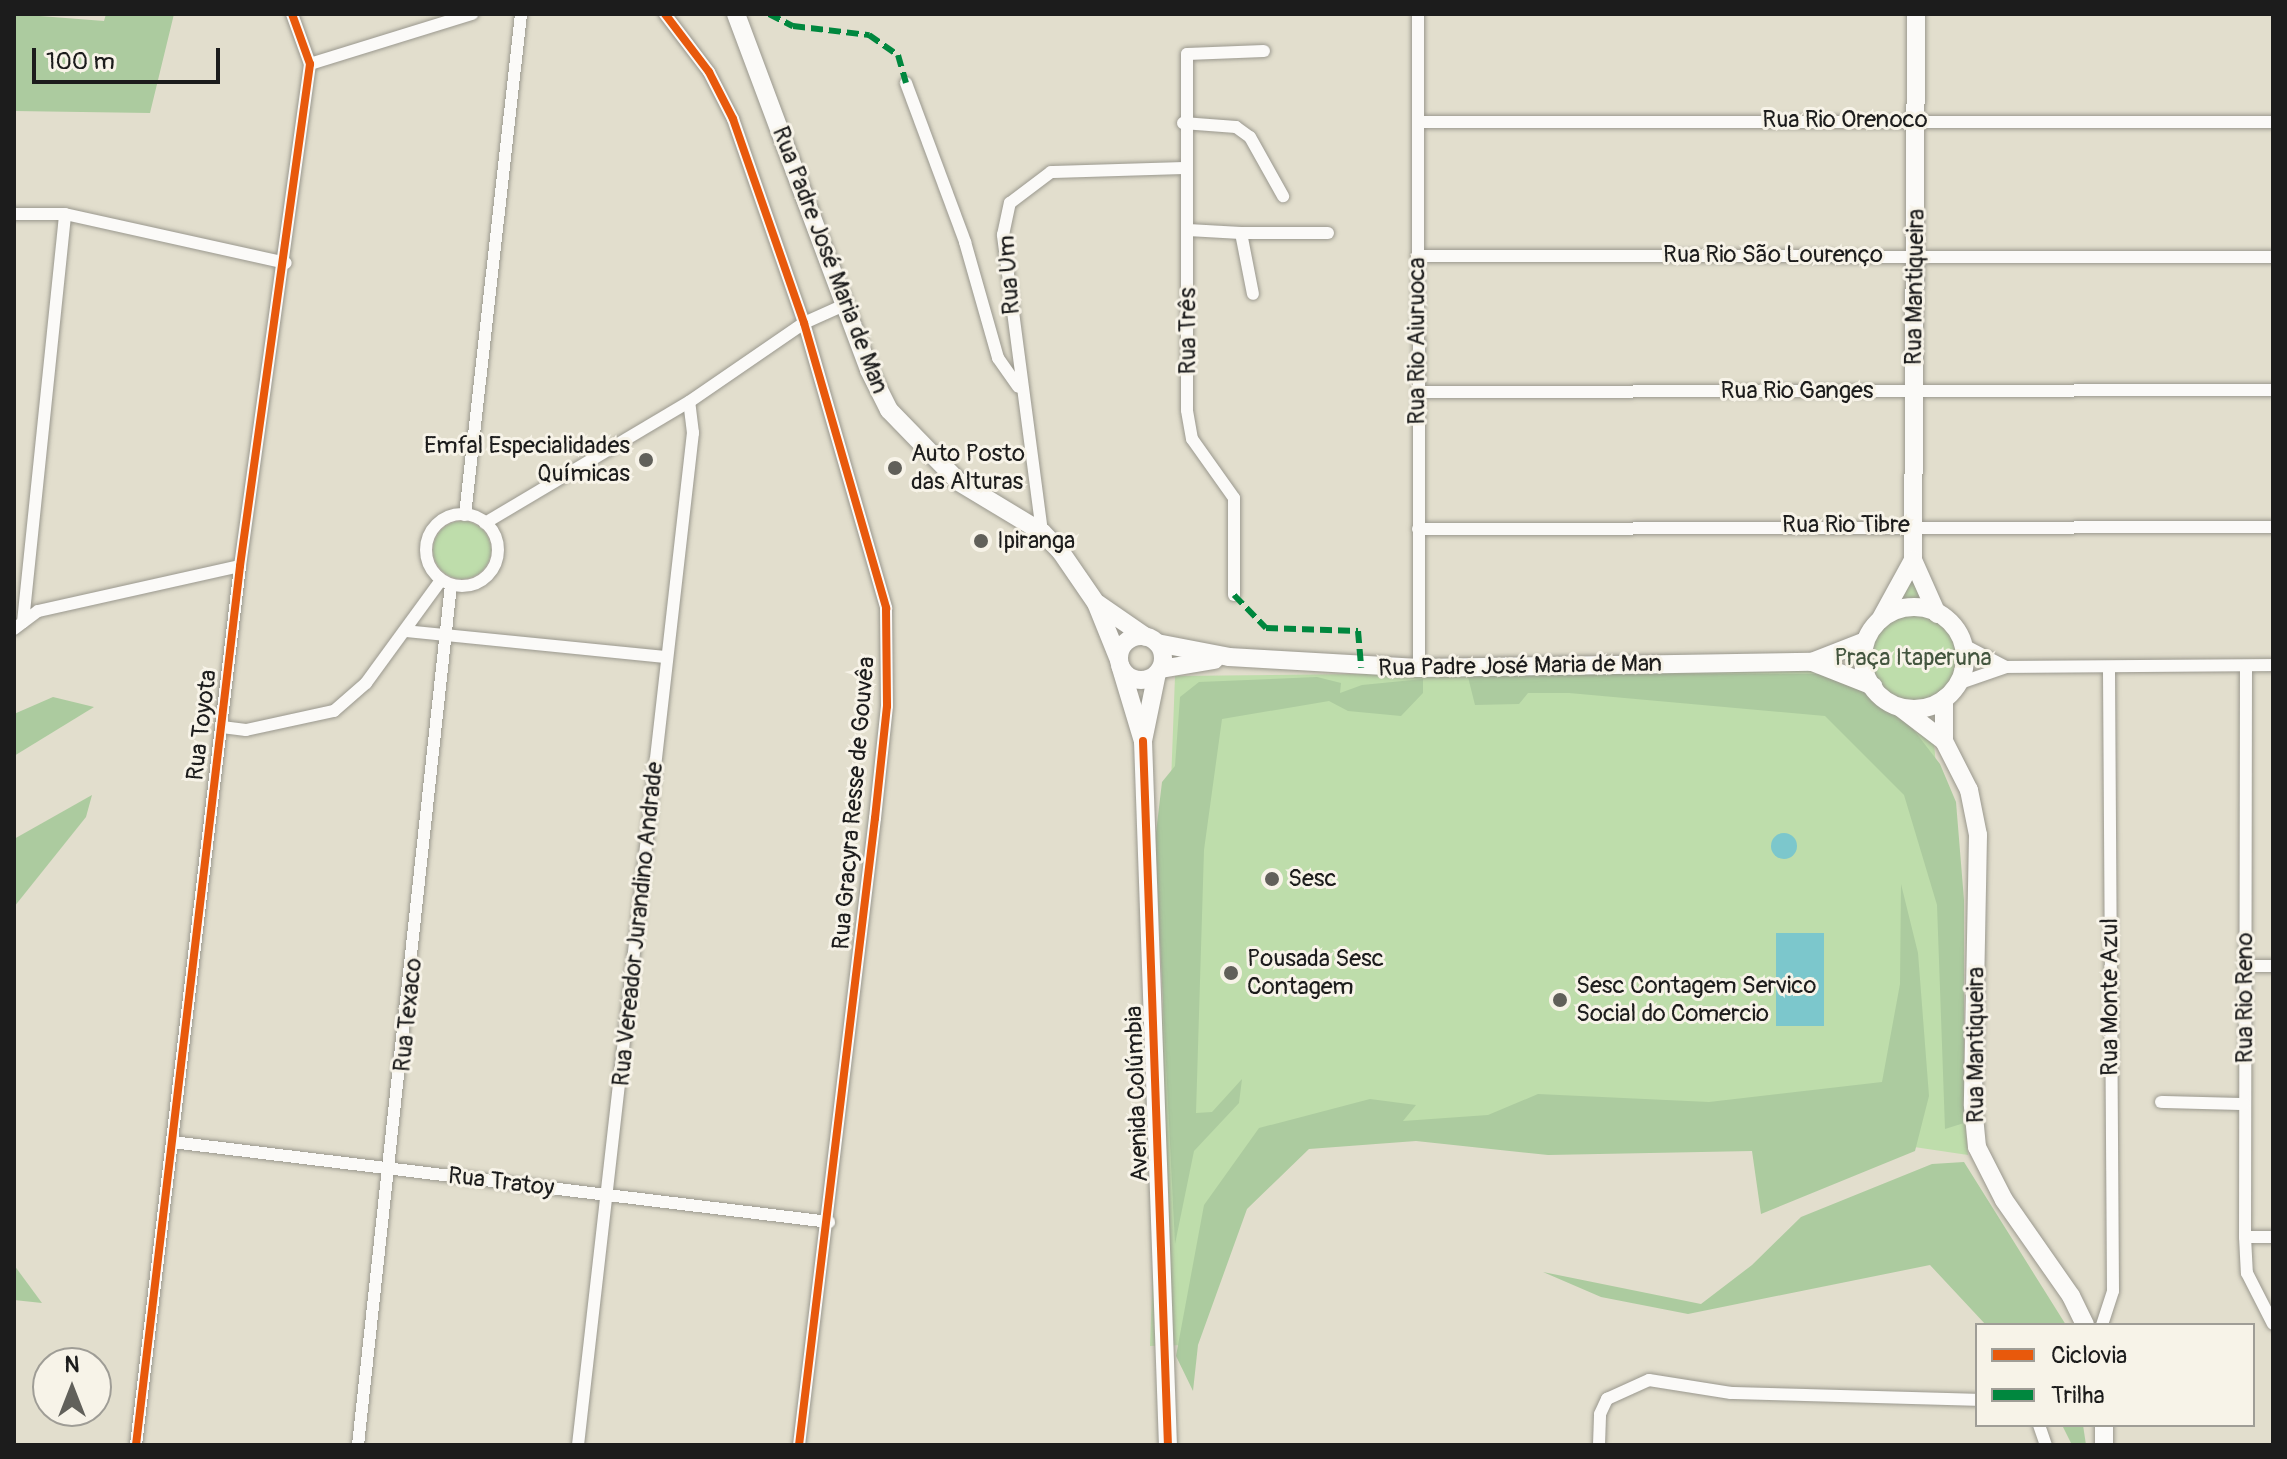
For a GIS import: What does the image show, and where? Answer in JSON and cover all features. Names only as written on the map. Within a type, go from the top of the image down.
[{"type":"street","name":"Rua Toyota","points":[[136,1445],[240,566],[286,263],[310,64],[292,14]]},
{"type":"street","points":[[310,64],[472,14]]},
{"type":"street","points":[[465,515],[521,14]]},
{"type":"street","name":"Rua Gracyra Resse de Gouvêa","points":[[665,14],[709,72],[733,119],[804,323],[886,608],[889,648],[887,706],[829,1222],[799,1445]]},
{"type":"street","name":"Rua Padre José Maria de Man","points":[[736,14],[869,370],[902,429],[959,482],[1042,532]]},
{"type":"street","name":"Rua Rio Aiuruoca","points":[[1418,14],[1419,668]]},
{"type":"street","name":"Rua Mantiqueira","points":[[1916,14],[1918,255],[1913,560],[1937,614]]},
{"type":"street","name":"Rua Três","points":[[1234,595],[1234,498],[1192,439],[1187,410],[1188,230],[1183,123],[1187,54],[1264,51]]},
{"type":"street","points":[[906,83],[965,242],[998,358],[1020,390]]},
{"type":"street","name":"Rua Rio Orenoco","points":[[1418,122],[1916,119],[2273,122]]},
{"type":"street","points":[[1183,123],[1236,127],[1250,137],[1283,196]]},
{"type":"street","name":"Rua Um","points":[[1042,532],[1020,390],[1003,235],[1010,203],[1051,172],[1186,168]]},
{"type":"street","points":[[14,214],[65,214],[286,263]]},
{"type":"street","points":[[18,625],[65,214]]},
{"type":"street","points":[[1188,230],[1328,233]]},
{"type":"street","points":[[1241,233],[1253,294]]},
{"type":"street","name":"Rua Rio São Lourenço","points":[[1417,256],[2273,257]]},
{"type":"street","points":[[485,523],[689,402],[804,323],[844,305]]},
{"type":"street","name":"Rua Rio Ganges","points":[[1418,392],[2273,390]]},
{"type":"street","name":"Rua Vereador Jurandino Andrade","points":[[578,1445],[609,1195],[693,433],[689,402]]},
{"type":"street","points":[[222,727],[246,730],[334,711],[366,683],[446,582],[483,580],[496,563],[497,541],[485,523],[465,515],[442,520],[428,538],[427,561],[446,582]]},
{"type":"street","name":"Rua Rio Tibre","points":[[1418,529],[1912,524],[2273,527]]},
{"type":"street","points":[[1042,532],[1079,573],[1096,603],[1120,663],[1135,679],[1159,671]]},
{"type":"street","points":[[1913,560],[1880,620],[1863,642],[1863,662],[1873,686],[1901,708],[1919,710],[1944,699],[1957,684],[1967,661],[1964,645]]},
{"type":"street","points":[[18,625],[38,611],[240,566]]},
{"type":"street","name":"Rua Texaco","points":[[358,1445],[391,1169],[447,639],[446,582]]},
{"type":"street","name":"Rua Padre José Maria de Man","points":[[1096,603],[1151,640],[1229,657],[1419,668],[1812,662],[1863,642]]},
{"type":"street","points":[[1880,620],[1903,610],[1937,614],[1964,645],[2006,667]]},
{"type":"street","points":[[405,631],[447,639],[667,657]]},
{"type":"street","points":[[1120,663],[1127,642],[1151,640],[1163,653],[1143,741]]},
{"type":"street","name":"Rua Padre José Maria de Man","points":[[1159,671],[1229,657]]},
{"type":"street","name":"Rua Padre José Maria de Man","points":[[1812,662],[1873,686]]},
{"type":"street","name":"Avenida Colúmbia","points":[[1120,663],[1143,741],[1168,1445]]},
{"type":"street","points":[[1957,684],[2006,667],[2273,665]]},
{"type":"street","name":"Rua Rio Reno","points":[[2246,666],[2245,1237],[2247,1273],[2273,1324]]},
{"type":"street","name":"Rua Monte Azul","points":[[2103,1323],[2113,1291],[2109,667]]},
{"type":"street","name":"Rua Mantiqueira","points":[[1944,699],[1944,741]]},
{"type":"street","name":"Rua Mantiqueira","points":[[1901,708],[1944,741],[1969,790],[1978,835],[1973,1106],[1977,1147],[2004,1200],[2084,1323]]},
{"type":"street","points":[[2245,966],[2273,966]]},
{"type":"street","points":[[2161,1102],[2244,1104]]},
{"type":"street","name":"Rua Tratoy","points":[[172,1142],[829,1222]]},
{"type":"street","points":[[2245,1237],[2273,1237]]},
{"type":"street","points":[[1599,1445],[1600,1414],[1607,1399],[1649,1380],[1731,1393],[1975,1400]]},
{"type":"green space","points":[[14,14],[104,21],[106,14],[174,14],[150,113],[14,111]]},
{"type":"green space","points":[[462,521],[473,523],[482,530],[489,539],[489,561],[482,570],[473,577],[462,579],[451,577],[442,570],[435,561],[433,550],[435,539],[442,530],[451,523]]},
{"type":"green space","points":[[1915,572],[1927,604],[1900,603]]},
{"type":"green space","name":"Praça Itaperuna","points":[[1913,614],[1930,618],[1944,627],[1953,641],[1957,658],[1953,675],[1944,689],[1930,698],[1913,702],[1896,698],[1882,689],[1873,675],[1869,658],[1873,641],[1882,627],[1896,618]]},
{"type":"green space","name":"Sesc Contagem Servico Social do Comercio","points":[[1808,669],[1934,742],[1968,1155],[1759,1124],[1331,1131],[1219,1215],[1187,1345],[1150,1346],[1175,676]]},
{"type":"green space","points":[[1467,673],[1820,674],[1866,688],[1913,729],[1940,764],[1956,802],[1964,900],[1964,1123],[1945,1129],[1937,905],[1904,795],[1825,716],[1569,693],[1528,693],[1519,704],[1475,705]]},
{"type":"green space","points":[[1317,677],[1341,683],[1340,693],[1362,685],[1423,679],[1423,693],[1401,716],[1348,711],[1329,701],[1222,719],[1204,850],[1196,1113],[1212,1112],[1242,1079],[1239,1103],[1194,1151],[1175,1244],[1155,841],[1162,782],[1175,766],[1180,697],[1199,682]]},
{"type":"green space","points":[[53,697],[94,707],[14,756],[14,714]]},
{"type":"green space","points":[[92,795],[86,817],[14,907],[14,839]]},
{"type":"green space","points":[[1901,884],[1918,953],[1929,1096],[1915,1151],[1761,1214],[1752,1151],[1548,1155],[1416,1141],[1309,1149],[1247,1209],[1198,1345],[1193,1391],[1176,1356],[1204,1205],[1259,1128],[1370,1099],[1416,1105],[1403,1121],[1488,1115],[1538,1094],[1709,1102],[1882,1082],[1900,984]]},
{"type":"green space","points":[[1964,1162],[2065,1323],[1984,1323],[1930,1265],[1688,1314],[1601,1297],[1543,1272],[1701,1304],[1752,1265],[1801,1217],[1932,1164]]},
{"type":"green space","points":[[14,1265],[42,1303],[14,1300]]},
{"type":"green space","points":[[2063,1427],[2083,1427],[2086,1445],[2072,1445]]},
{"type":"water","points":[[1784,833],[1793,837],[1797,846],[1793,855],[1784,859],[1775,855],[1771,846],[1775,837]]},
{"type":"water","points":[[1776,933],[1824,933],[1824,1026],[1776,1026]]},
{"type":"marked path","points":[[769,14],[793,26],[869,35],[898,55],[906,83]]},
{"type":"marked path","points":[[1234,595],[1266,628],[1358,631],[1361,668]]},
{"type":"cycle path","points":[[136,1445],[240,566],[310,64],[292,14]]},
{"type":"cycle path","points":[[665,14],[709,72],[733,119],[804,323],[886,608],[887,706],[799,1445]]},
{"type":"cycle path","points":[[1143,741],[1168,1445]]},
{"type":"place","name":"Emfal Especialidades Químicas","points":[[646,460]]},
{"type":"place","name":"Auto Posto das Alturas","points":[[895,468]]},
{"type":"place","name":"Ipiranga","points":[[981,541]]},
{"type":"place","name":"Sesc","points":[[1272,879]]},
{"type":"place","name":"Pousada Sesc Contagem","points":[[1231,973]]},
{"type":"place","name":"Sesc Contagem Servico Social do Comercio","points":[[1560,1000]]}]
